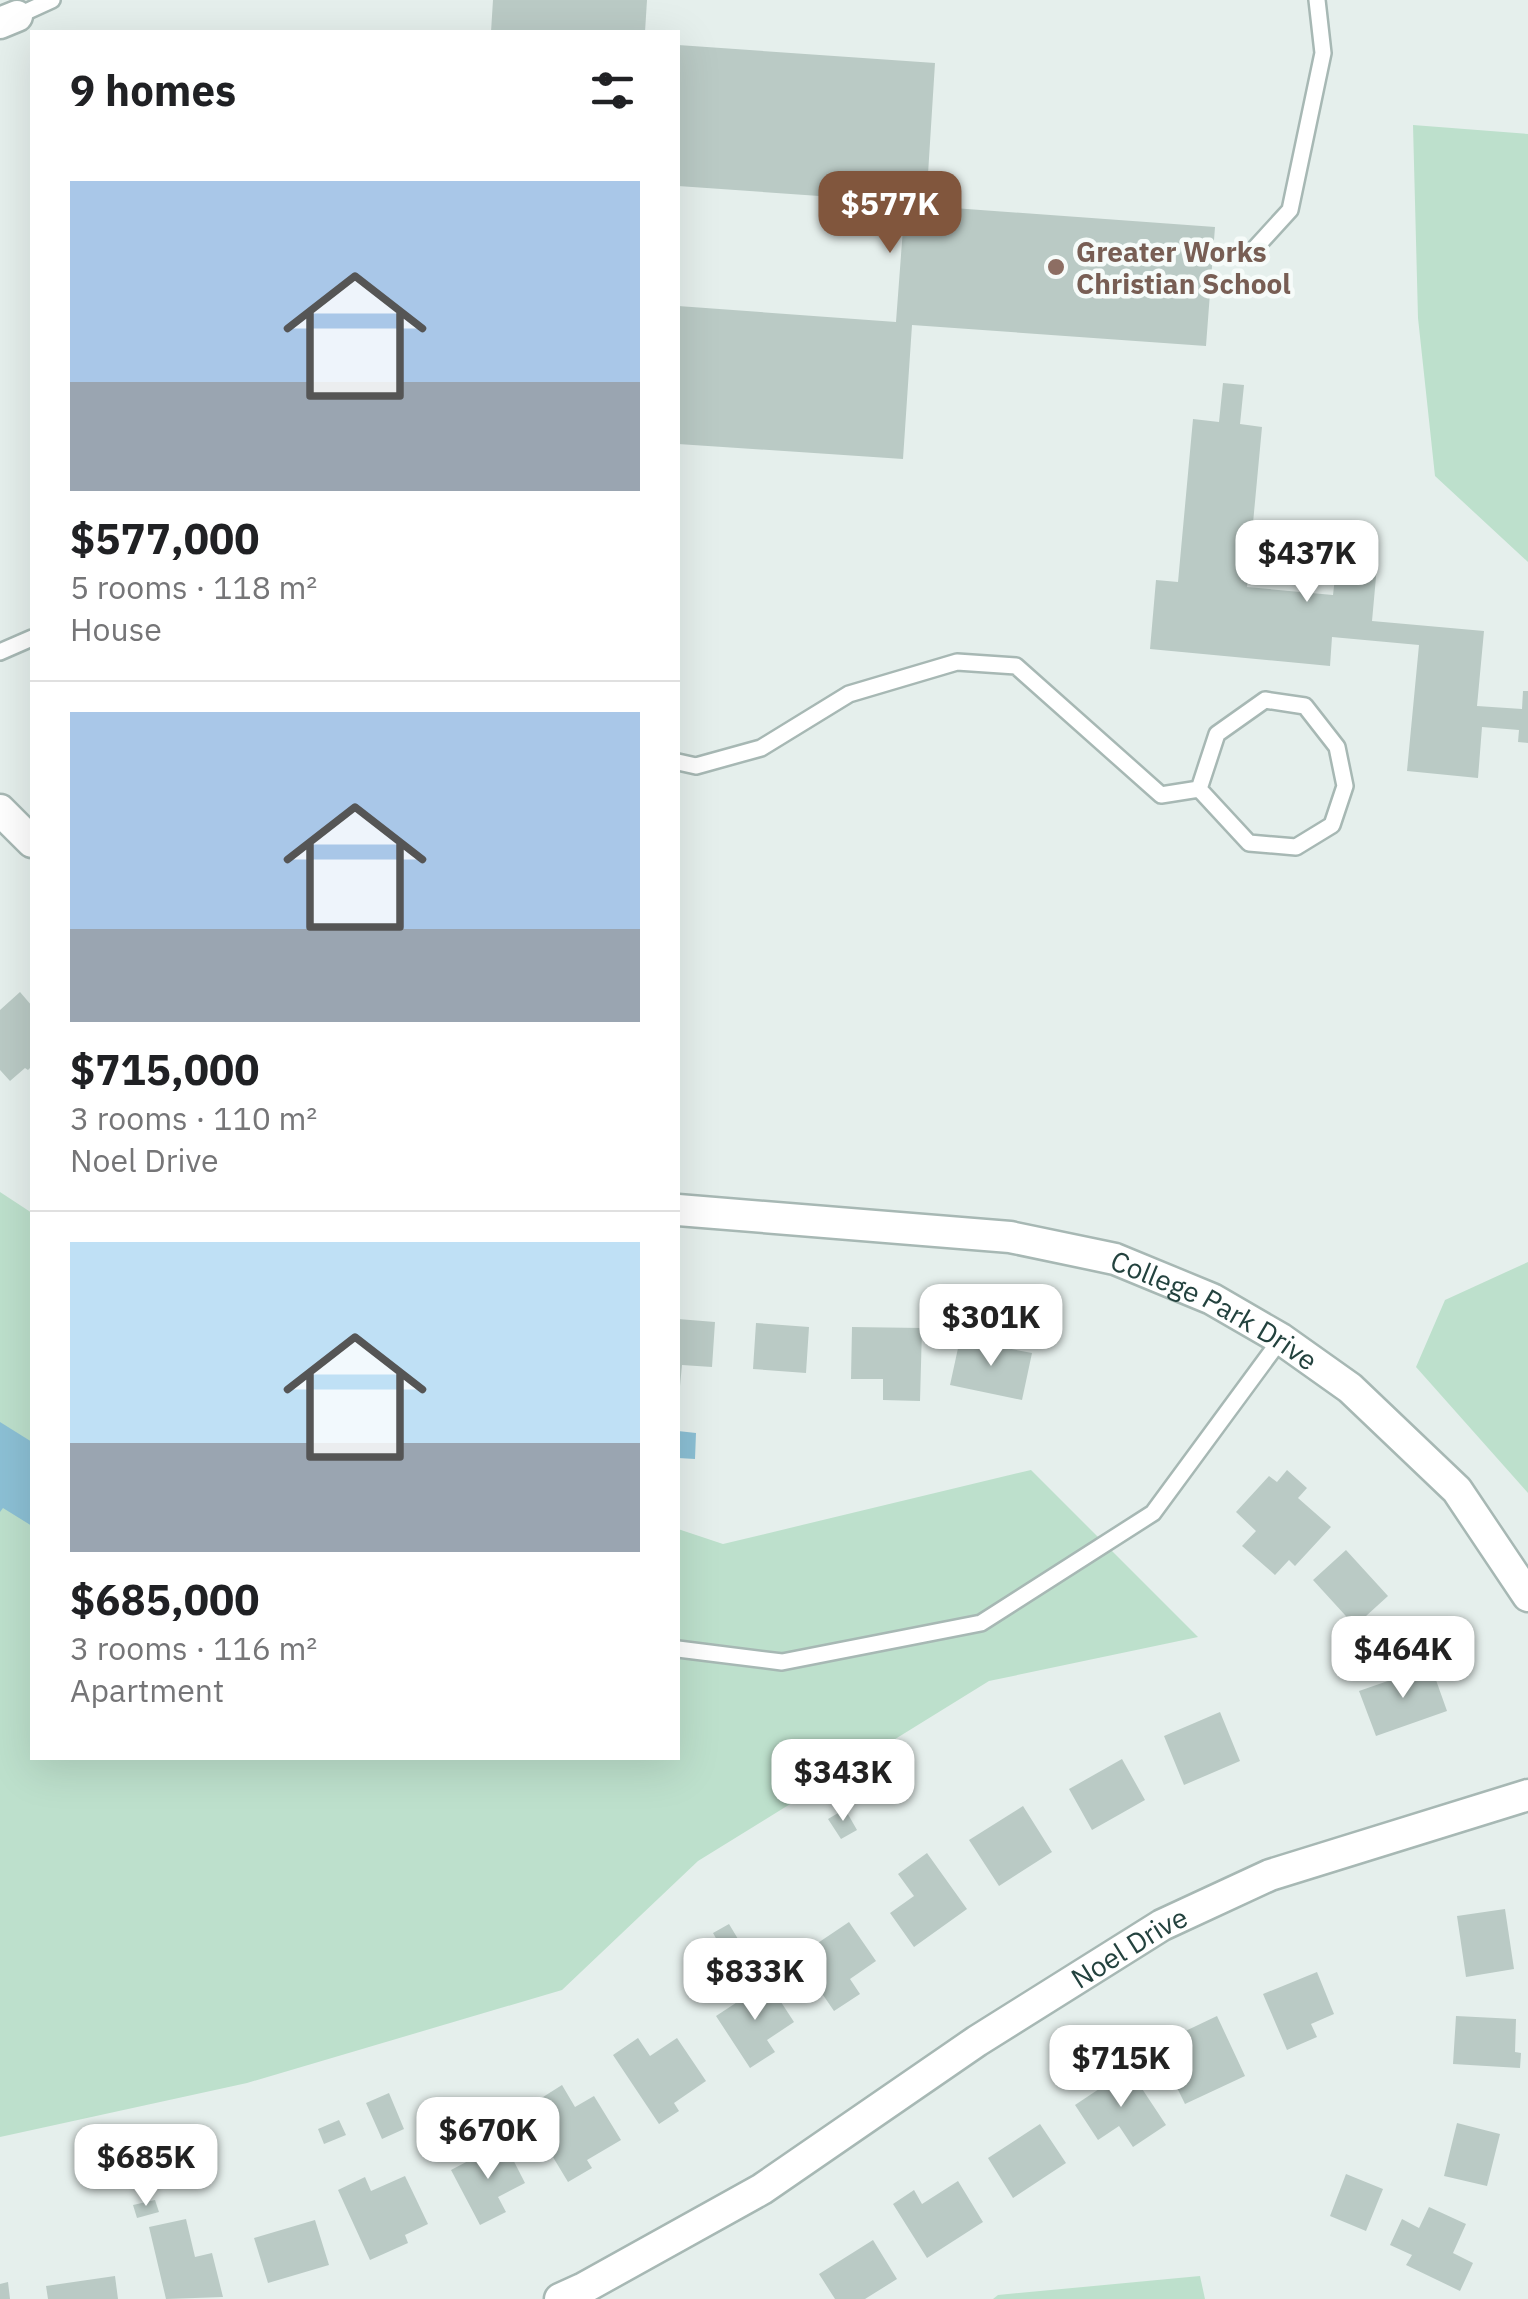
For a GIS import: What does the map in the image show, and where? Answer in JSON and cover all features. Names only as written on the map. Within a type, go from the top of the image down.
[{"type":"street","points":[[0,810],[30,840]]},
{"type":"street","name":"College Park Drive","points":[[680,1210],[1010,1237],[1115,1259],[1212,1299],[1281,1339],[1350,1388],[1458,1490],[1528,1596]]},
{"type":"street","name":"Noel Drive","points":[[560,2299],[762,2189],[977,2041],[1162,1926],[1270,1875],[1528,1795]]},
{"type":"lane","points":[[9,19],[52,0]]},
{"type":"lane","points":[[1248,256],[1290,210],[1323,54],[1317,0]]},
{"type":"lane","points":[[0,652],[30,639]]},
{"type":"lane","points":[[680,762],[696,766],[761,748],[850,694],[956,662],[1016,666],[1161,794],[1199,789]]},
{"type":"lane","points":[[1265,700],[1304,706],[1336,747],[1345,786],[1332,825],[1296,847],[1249,843],[1199,789],[1217,734],[1265,700]]},
{"type":"lane","points":[[680,1649],[782,1662],[981,1623],[1153,1513],[1281,1339]]},
{"type":"green space","points":[[1413,125],[1528,134],[1528,562],[1435,476],[1418,318]]},
{"type":"green space","points":[[0,1192],[30,1212],[30,1760],[680,1760],[680,1530],[723,1544],[1031,1470],[1198,1637],[989,1681],[698,1861],[562,1990],[247,2083],[0,2137]]},
{"type":"green space","points":[[1528,1262],[1528,1493],[1416,1367],[1445,1300]]},
{"type":"green space","points":[[1200,2276],[1205,2299],[993,2299],[998,2295]]},
{"type":"water","points":[[0,1422],[30,1441],[30,1525],[3,1508],[0,1512]]},
{"type":"water","points":[[680,1431],[696,1433],[695,1459],[680,1458]]},
{"type":"building","points":[[493,0],[647,0],[645,30],[491,30]]},
{"type":"building","name":"Greater Works Christian School","points":[[680,45],[935,63],[926,206],[1215,227],[1206,346],[912,325],[903,459],[680,444],[680,306],[896,322],[905,202],[680,186]]},
{"type":"building","points":[[1223,383],[1244,385],[1240,424],[1262,427],[1247,587],[1333,595],[1338,551],[1378,555],[1372,621],[1484,631],[1477,706],[1522,709],[1523,691],[1528,691],[1528,743],[1518,742],[1519,730],[1482,727],[1478,778],[1407,771],[1419,645],[1332,637],[1330,666],[1150,649],[1156,580],[1178,582],[1193,419],[1219,422]]},
{"type":"building","points":[[20,992],[30,1004],[30,1068],[10,1081],[0,1070],[0,1010]]},
{"type":"building","points":[[680,1319],[715,1322],[712,1367],[682,1365],[680,1386]]},
{"type":"building","points":[[756,1323],[809,1327],[806,1373],[753,1369]]},
{"type":"building","points":[[852,1327],[922,1328],[920,1401],[883,1400],[883,1379],[851,1379]]},
{"type":"building","points":[[960,1339],[1032,1353],[1022,1400],[950,1385]]},
{"type":"building","points":[[1287,1470],[1307,1488],[1298,1498],[1331,1527],[1295,1566],[1289,1560],[1275,1575],[1242,1546],[1256,1531],[1236,1512],[1269,1476],[1277,1482]]},
{"type":"building","points":[[1346,1550],[1388,1596],[1355,1626],[1313,1580]]},
{"type":"building","points":[[1431,1666],[1447,1711],[1376,1736],[1359,1691]]},
{"type":"building","points":[[1220,1712],[1240,1761],[1184,1785],[1164,1736]]},
{"type":"building","points":[[1122,1759],[1145,1800],[1092,1830],[1069,1789]]},
{"type":"building","points":[[1023,1806],[1052,1852],[999,1886],[969,1840]]},
{"type":"building","points":[[845,1809],[857,1830],[841,1839],[828,1819]]},
{"type":"building","points":[[927,1853],[967,1909],[914,1947],[890,1913],[914,1896],[898,1874]]},
{"type":"building","points":[[1505,1909],[1514,1969],[1466,1977],[1457,1916]]},
{"type":"building","points":[[849,1922],[876,1961],[850,1979],[860,1994],[834,2011],[797,1957]]},
{"type":"building","points":[[729,1924],[738,1939],[722,1949],[713,1933]]},
{"type":"building","points":[[1317,1972],[1334,2014],[1311,2024],[1317,2037],[1287,2050],[1263,1994]]},
{"type":"building","points":[[768,1982],[794,2022],[767,2040],[775,2052],[750,2068],[716,2016]]},
{"type":"building","points":[[1217,2016],[1245,2076],[1185,2104],[1156,2045]]},
{"type":"building","points":[[1456,2016],[1516,2019],[1515,2052],[1521,2053],[1520,2068],[1453,2064]]},
{"type":"building","points":[[638,2038],[650,2056],[677,2038],[706,2081],[674,2103],[679,2111],[659,2124],[613,2055]]},
{"type":"building","points":[[1129,2069],[1166,2125],[1133,2147],[1119,2126],[1098,2140],[1075,2105]]},
{"type":"building","points":[[562,2085],[575,2107],[594,2096],[621,2140],[587,2160],[592,2168],[568,2182],[524,2109]]},
{"type":"building","points":[[389,2093],[404,2129],[382,2139],[366,2103]]},
{"type":"building","points":[[339,2120],[346,2135],[324,2144],[318,2129]]},
{"type":"building","points":[[1457,2123],[1500,2134],[1487,2186],[1444,2176]]},
{"type":"building","points":[[1040,2124],[1066,2163],[1013,2198],[988,2158]]},
{"type":"building","points":[[504,2142],[525,2183],[498,2197],[506,2212],[480,2225],[451,2170]]},
{"type":"building","points":[[1346,2174],[1383,2189],[1366,2231],[1330,2216]]},
{"type":"building","points":[[405,2176],[428,2224],[405,2235],[408,2243],[370,2260],[338,2190],[365,2177],[371,2191]]},
{"type":"building","points":[[958,2181],[983,2222],[927,2258],[893,2204],[914,2190],[922,2204]]},
{"type":"building","points":[[155,2200],[159,2212],[137,2218],[133,2205]]},
{"type":"building","points":[[1429,2207],[1466,2224],[1453,2253],[1473,2263],[1460,2291],[1406,2265],[1412,2255],[1390,2245],[1402,2219],[1419,2228]]},
{"type":"building","points":[[186,2219],[195,2257],[212,2253],[223,2297],[166,2299],[149,2227]]},
{"type":"building","points":[[315,2220],[329,2265],[268,2283],[254,2238]]},
{"type":"building","points":[[873,2240],[897,2279],[865,2299],[835,2299],[819,2274]]},
{"type":"building","points":[[115,2276],[118,2299],[48,2299],[46,2286]]},
{"type":"building","points":[[8,2282],[10,2299],[0,2299],[0,2284]]},
{"type":"place","name":"Greater Works Christian School","points":[[1056,267]]}]
